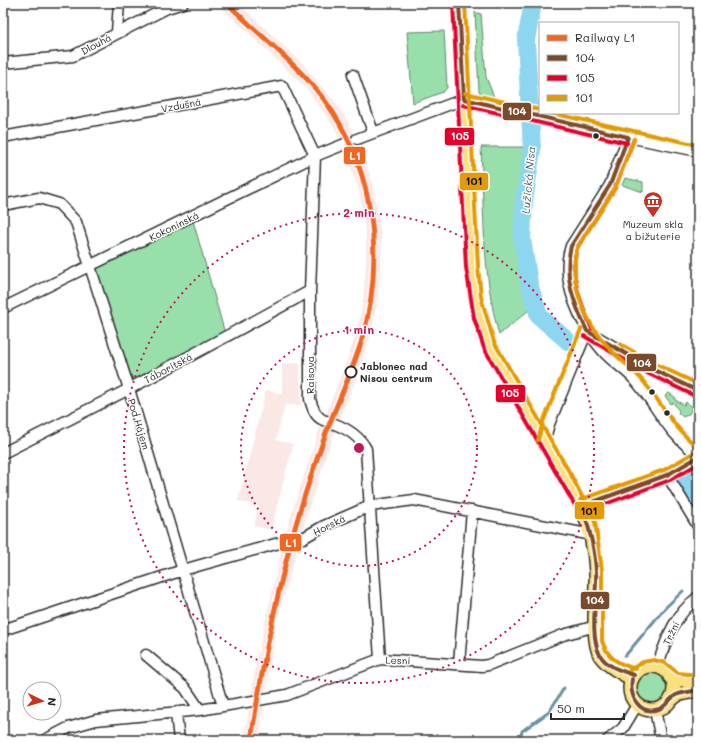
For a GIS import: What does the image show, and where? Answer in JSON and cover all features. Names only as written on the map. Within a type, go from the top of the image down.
[{"type":"main road","points":[[459,3],[472,267],[475,298],[480,319],[489,345],[582,506],[592,535],[596,572],[596,642],[600,655],[606,662],[616,669],[633,677]]},
{"type":"main road","points":[[698,681],[683,680],[663,671],[642,669],[633,677],[631,696],[639,706],[657,710],[678,695],[698,690]]},
{"type":"main road","points":[[663,671],[674,688],[671,700]]},
{"type":"street","points":[[117,32],[119,3]]},
{"type":"street","name":"Dlouhá","points":[[3,63],[73,56],[117,32],[167,8],[183,3]]},
{"type":"street","points":[[353,75],[373,132]]},
{"type":"street","name":"Vzdušná","points":[[3,137],[282,86],[315,156]]},
{"type":"street","points":[[357,139],[464,99],[628,137],[698,151]]},
{"type":"street","points":[[582,506],[667,475],[698,455],[688,448],[674,434],[635,380],[604,352],[587,330],[576,305],[568,272],[568,253],[610,186],[628,137]]},
{"type":"street","name":"Kokonínská","points":[[3,308],[90,267],[315,156],[345,144]]},
{"type":"street","name":"Raisova","points":[[315,156],[310,291],[310,399],[313,410],[320,419],[342,426],[362,440],[366,449],[380,659]]},
{"type":"street","name":"Pod Hájem","points":[[3,205],[39,198],[59,204],[76,222],[129,389],[223,706]]},
{"type":"street","name":"Táboritská","points":[[3,453],[129,389],[310,291]]},
{"type":"street","points":[[544,442],[549,424],[587,330]]},
{"type":"street","points":[[587,330],[652,369],[698,390]]},
{"type":"street","points":[[667,475],[698,526]]},
{"type":"street","name":"Horská","points":[[3,630],[183,570],[279,543],[303,538],[324,526],[370,506],[414,500],[592,535]]},
{"type":"street","points":[[459,663],[472,511]]},
{"type":"street","name":"Tržní","points":[[663,671],[662,653],[670,629],[689,604],[698,597]]},
{"type":"street","name":"Lesní","points":[[45,740],[68,728],[96,720],[176,714],[287,694],[380,659],[459,663],[482,666],[488,665],[563,635],[596,626]]},
{"type":"street","points":[[146,655],[185,688],[200,710]]},
{"type":"street","points":[[608,740],[623,728],[629,715],[639,706]]},
{"type":"street","points":[[657,710],[657,723],[661,740]]},
{"type":"street","points":[[176,714],[179,740]]},
{"type":"shaded area","points":[[217,3],[238,3],[301,62],[336,103],[353,131],[365,160],[373,186],[381,235],[381,264],[377,305],[371,334],[358,374],[334,433],[309,508],[276,624],[259,740],[244,740],[257,658],[284,540],[295,503],[320,428],[344,369],[357,331],[363,303],[366,264],[366,236],[359,190],[343,145],[333,125],[307,89]]},
{"type":"shaded area","points":[[300,363],[301,405],[285,405],[276,440],[293,444],[271,530],[254,526],[259,506],[238,501],[266,390],[282,394],[282,364]]},
{"type":"green space","points":[[475,12],[481,14],[486,77],[494,97],[481,94],[479,91]]},
{"type":"green space","points":[[444,31],[447,88],[443,92],[413,103],[407,32]]},
{"type":"green space","points":[[481,147],[527,147],[515,234],[530,309],[499,335],[489,289],[485,242]]},
{"type":"green space","points":[[625,178],[643,182],[643,192],[622,185]]},
{"type":"green space","points":[[192,217],[226,337],[129,389],[90,267]]},
{"type":"green space","points":[[669,393],[675,397],[675,400],[684,405],[686,402],[692,408],[689,414],[683,417],[678,413],[679,411],[673,402],[671,404],[665,396]]},
{"type":"green space","points":[[698,469],[698,496],[684,475]]},
{"type":"green space","points":[[649,672],[655,672],[665,679],[668,688],[667,694],[661,701],[655,704],[649,704],[639,697],[636,691],[636,685],[643,675]]},
{"type":"waterway","name":"Lužická Nisa","points":[[533,3],[526,40],[532,150],[524,201],[522,238],[529,284],[539,316],[569,342]]},
{"type":"waterway","name":"Lužická Nisa","points":[[683,478],[698,500]]},
{"type":"waterway","points":[[625,656],[665,608],[683,591]]},
{"type":"waterway","points":[[520,740],[522,731],[549,712],[564,688]]},
{"type":"rail line","name":"L1","points":[[227,3],[303,74],[329,106],[340,124],[352,149],[362,176],[369,203],[373,231],[374,259],[368,316],[361,343],[316,461],[285,564],[266,652],[251,740]]},
{"type":"transit line","name":"105","points":[[453,3],[466,267],[474,318],[484,348],[577,509]]},
{"type":"transit line","name":"104","points":[[459,3],[464,99]]},
{"type":"transit line","name":"101","points":[[465,3],[478,267],[481,297],[494,342],[571,475],[595,522],[602,570],[602,641],[604,647],[607,652],[619,663],[636,669]]},
{"type":"transit line","name":"101","points":[[465,93],[539,110]]},
{"type":"transit line","name":"104","points":[[464,99],[628,137]]},
{"type":"transit line","name":"105","points":[[463,105],[627,143]]},
{"type":"transit line","name":"101","points":[[556,114],[698,145]]},
{"type":"transit line","name":"104","points":[[587,331],[571,290],[568,268],[571,246],[610,185],[628,137]]},
{"type":"transit line","name":"105","points":[[592,329],[580,300],[575,280],[574,269],[577,248],[615,188],[634,139]]},
{"type":"transit line","name":"101","points":[[634,139],[615,188],[577,248],[575,262],[577,289],[586,315],[601,339],[643,381],[683,434],[698,447]]},
{"type":"transit line","name":"101","points":[[538,440],[543,422],[581,329]]},
{"type":"transit line","name":"104","points":[[587,331],[652,369],[698,391]]},
{"type":"transit line","name":"105","points":[[584,336],[649,374],[695,396]]},
{"type":"transit line","name":"101","points":[[620,344],[655,364],[698,384]]},
{"type":"transit line","name":"101","points":[[580,500],[664,470],[695,452]]},
{"type":"transit line","name":"104","points":[[582,506],[667,475],[698,457]]},
{"type":"transit line","name":"105","points":[[584,512],[670,480],[698,464]]},
{"type":"transit line","name":"104","points":[[582,506],[591,538],[596,572],[594,626],[597,647],[600,655],[607,663],[615,668],[634,675]]},
{"type":"transit line","name":"101","points":[[630,670],[643,662],[654,660],[665,663],[678,673],[698,675]]},
{"type":"transit line","name":"104","points":[[632,679],[631,685],[634,698],[637,703],[646,710],[659,709],[676,695],[698,690]]},
{"type":"place","name":"Muzeum skla a bižuterie","points":[[653,218]]},
{"type":"place","name":"Jablonec nad Nisou centrum","points":[[351,372]]}]
